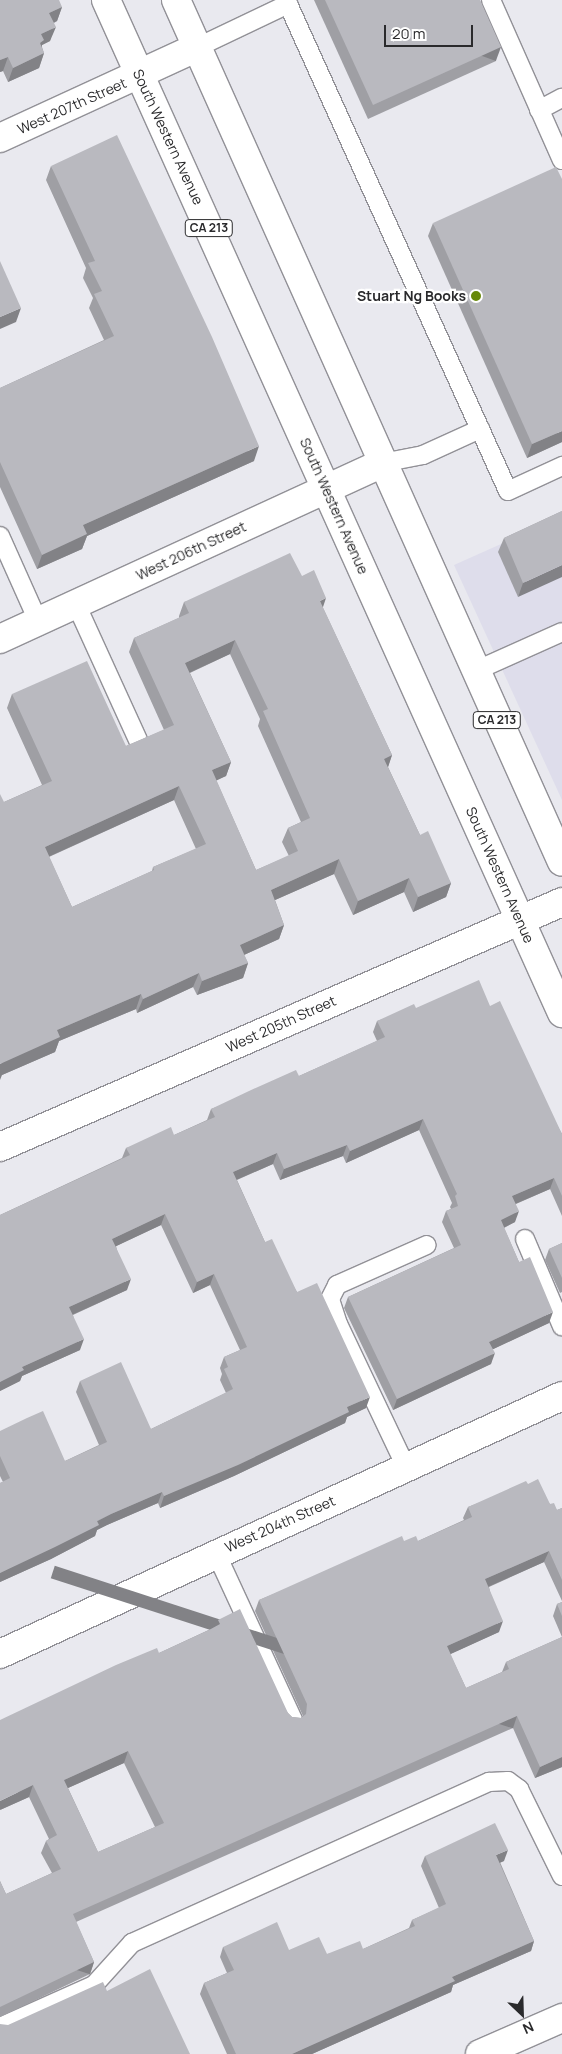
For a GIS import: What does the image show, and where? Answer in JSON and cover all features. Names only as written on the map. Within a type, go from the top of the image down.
[{"type":"main road","name":"South Western Avenue","points":[[106,0],[325,490],[447,752],[562,1013]]},
{"type":"main road","name":"CA 213","points":[[176,0],[562,862]]},
{"type":"main road","name":"West 207th Street","points":[[0,138],[198,47]]},
{"type":"main road","name":"West 206th Street","points":[[0,639],[382,463]]},
{"type":"main road","name":"West 205th Street","points":[[0,1147],[519,919],[562,902]]},
{"type":"main road","name":"West 204th Street","points":[[0,1654],[216,1553],[562,1396]]},
{"type":"main road","points":[[480,2054],[562,2018]]},
{"type":"lane","points":[[491,0],[562,160]]},
{"type":"lane","points":[[198,47],[287,2],[508,491],[562,466]]},
{"type":"lane","points":[[539,110],[562,98]]},
{"type":"lane","points":[[382,463],[424,455],[480,429]]},
{"type":"lane","points":[[0,536],[38,621]]},
{"type":"lane","points":[[76,604],[138,740]]},
{"type":"lane","points":[[475,671],[562,632]]},
{"type":"lane","points":[[525,1239],[562,1326]]},
{"type":"lane","points":[[406,1467],[338,1324],[330,1299],[337,1285],[427,1245]]},
{"type":"lane","points":[[216,1553],[293,1720]]},
{"type":"lane","points":[[0,2027],[94,1985],[132,1943],[489,1782],[508,1781],[519,1789],[562,1876]]},
{"type":"shaded area","points":[[562,517],[562,800],[454,565]]},
{"type":"building","points":[[0,0],[59,0],[62,7],[49,13],[56,27],[41,34],[44,40],[40,43],[44,53],[13,68],[8,57],[0,60]]},
{"type":"building","points":[[325,0],[480,0],[501,47],[373,105]]},
{"type":"building","points":[[117,135],[212,337],[259,446],[83,525],[87,534],[42,555],[0,462],[0,388],[114,336],[94,294],[102,291],[88,263],[95,261],[51,166]]},
{"type":"building","points":[[556,167],[562,179],[562,431],[532,444],[433,223]]},
{"type":"building","points":[[0,261],[21,308],[0,317]]},
{"type":"building","points":[[562,511],[562,565],[523,583],[504,538]]},
{"type":"building","points":[[290,553],[302,576],[314,570],[326,598],[320,601],[392,755],[384,759],[420,835],[428,831],[451,883],[418,897],[409,878],[358,901],[339,859],[271,890],[284,925],[240,945],[248,963],[202,981],[199,973],[143,999],[141,994],[57,1030],[60,1037],[0,1064],[0,794],[4,802],[52,781],[12,694],[87,661],[126,746],[174,725],[134,638],[189,613],[184,602]],"holes":[[[235,640],[268,709],[263,711],[310,818],[288,828],[298,851],[256,870],[212,770],[231,762],[185,663]],[[179,786],[206,844],[153,867],[154,870],[72,907],[45,847]]]},
{"type":"building","points":[[479,980],[490,1006],[500,1001],[562,1134],[562,1196],[554,1178],[512,1196],[519,1211],[501,1220],[519,1262],[530,1257],[553,1312],[489,1342],[495,1353],[397,1399],[348,1297],[461,1245],[446,1211],[458,1206],[455,1196],[457,1194],[423,1119],[350,1151],[347,1145],[284,1169],[277,1153],[233,1172],[265,1242],[272,1239],[297,1292],[317,1283],[370,1397],[347,1407],[349,1412],[238,1465],[164,1496],[162,1492],[111,1514],[97,1521],[99,1525],[0,1573],[0,1483],[10,1478],[0,1456],[0,1431],[43,1411],[65,1461],[107,1442],[80,1381],[121,1362],[151,1429],[233,1389],[224,1369],[228,1367],[224,1357],[247,1347],[214,1274],[197,1282],[165,1214],[112,1239],[131,1279],[69,1307],[84,1339],[22,1367],[24,1370],[0,1382],[0,1215],[130,1155],[126,1148],[171,1127],[174,1135],[215,1117],[211,1109],[249,1091],[296,1070],[299,1076],[385,1037],[377,1021],[414,1004],[416,1008]]},
{"type":"building","points":[[562,1243],[562,1278],[549,1249]]},
{"type":"building","points":[[538,1479],[550,1504],[554,1503],[557,1510],[562,1508],[562,1580],[549,1551],[485,1579],[503,1621],[447,1646],[466,1688],[509,1669],[506,1662],[562,1637],[562,1757],[540,1767],[517,1716],[73,1914],[94,1962],[0,2007],[0,1881],[6,1894],[61,1869],[46,1841],[57,1835],[33,1785],[0,1801],[0,1720],[116,1665],[157,1648],[159,1653],[209,1630],[220,1624],[218,1620],[240,1609],[288,1713],[292,1717],[301,1718],[306,1714],[307,1704],[259,1600],[402,1536],[404,1541],[416,1536],[418,1541],[472,1517],[468,1507],[526,1481],[528,1484]],"holes":[[[128,1751],[164,1823],[98,1852],[64,1780]]]},
{"type":"building","points":[[562,1602],[562,1616],[557,1604]]},
{"type":"building","points":[[495,1823],[508,1850],[496,1855],[534,1941],[452,1977],[455,1981],[292,2054],[236,2054],[204,1983],[234,1970],[223,1947],[277,1922],[289,1950],[319,1937],[327,1954],[360,1941],[363,1949],[415,1926],[412,1920],[446,1904],[425,1856]]},
{"type":"building","points":[[150,1969],[190,2054],[0,2054],[0,2024],[8,2025],[103,1982],[107,1991]]},
{"type":"place","name":"Stuart Ng Books","points":[[476,296]]}]
